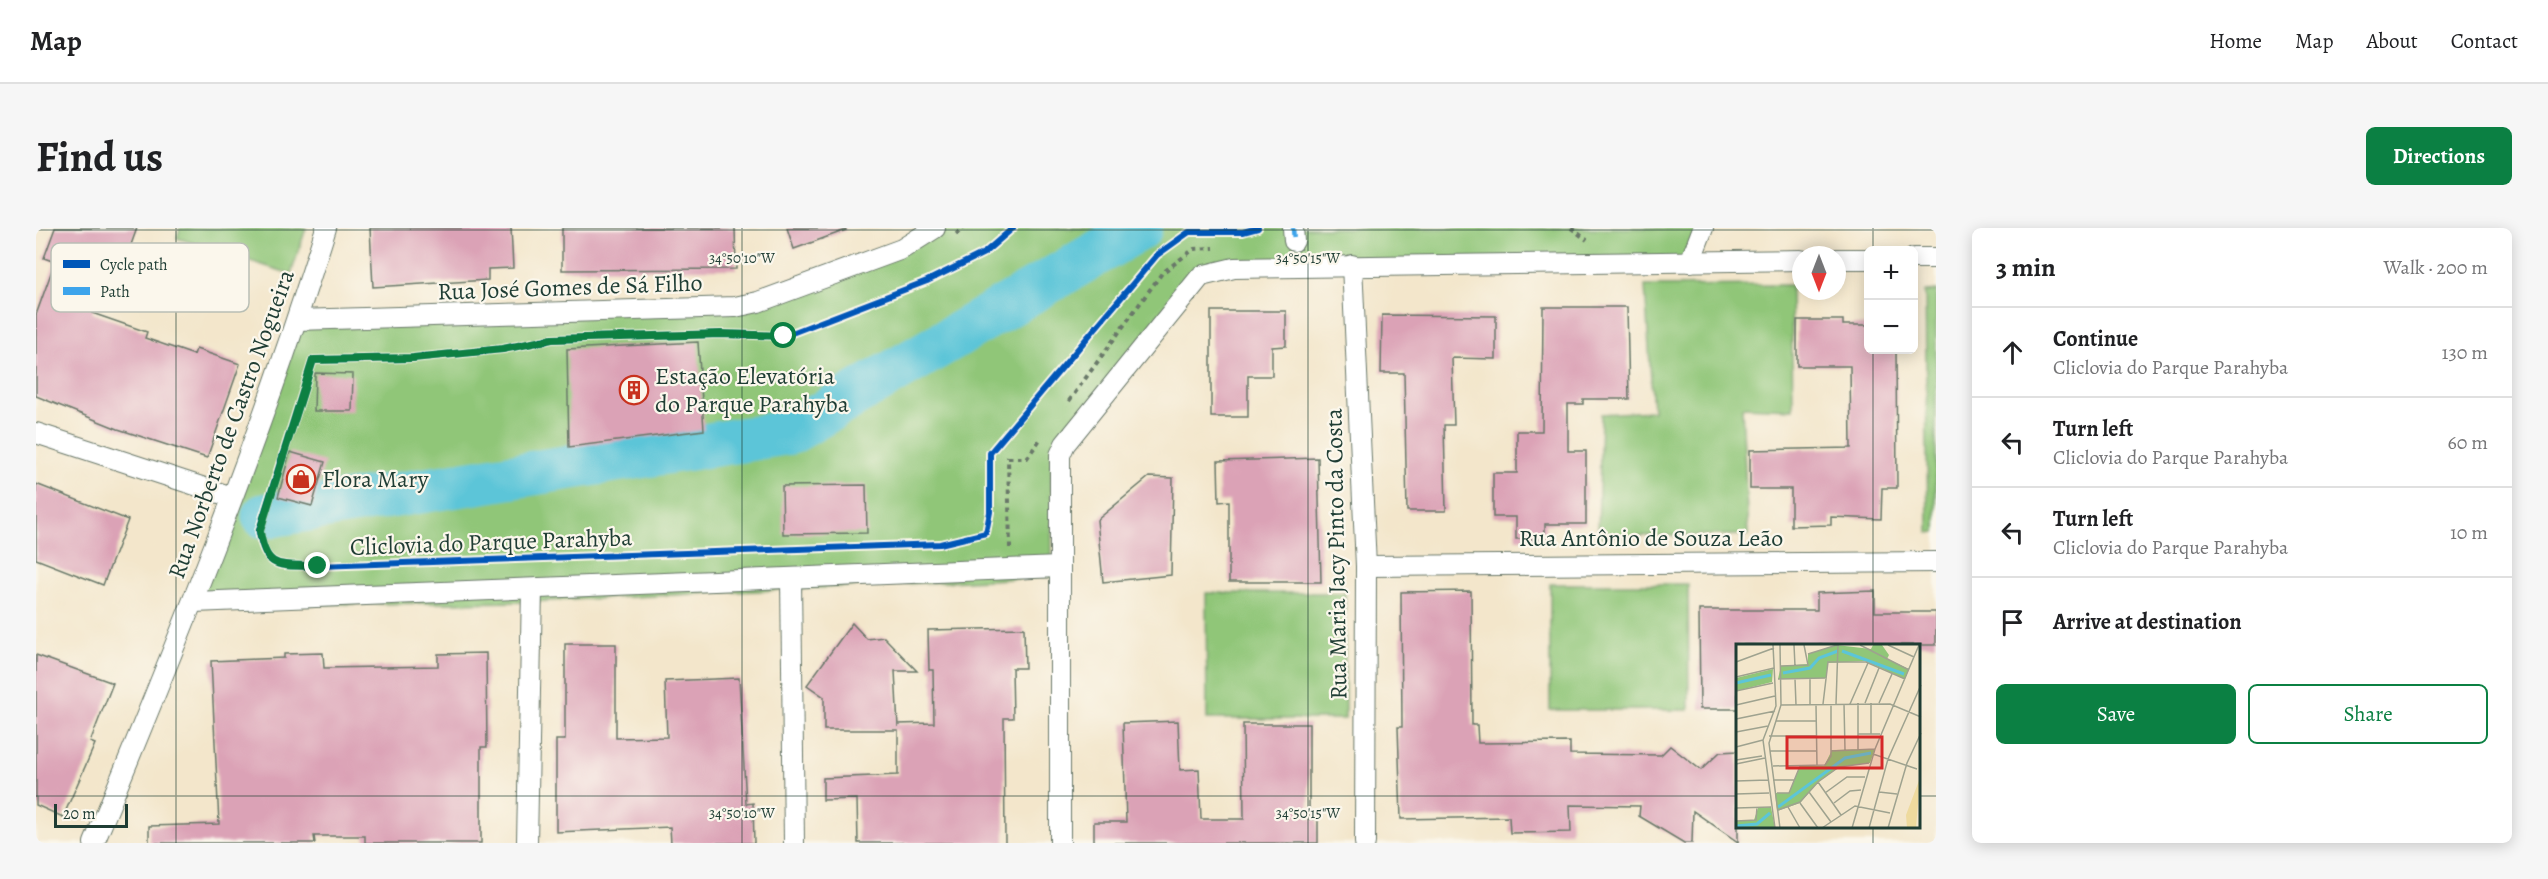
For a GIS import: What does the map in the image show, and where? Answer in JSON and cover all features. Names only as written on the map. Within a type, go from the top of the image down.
[{"type":"street","name":"Rua Norberto de Castro Nogueira","points":[[94,843],[194,602],[297,320],[326,228]]},
{"type":"street","points":[[1690,262],[1703,228]]},
{"type":"street","name":"Rua José Gomes de Sá Filho","points":[[297,320],[735,307],[758,302],[942,233]]},
{"type":"street","points":[[1918,258],[1936,258]]},
{"type":"street","points":[[1846,260],[1864,259]]},
{"type":"street","points":[[1060,843],[1058,465],[1065,444],[1193,284],[1207,273],[1234,268],[1792,260]]},
{"type":"street","name":"Rua Maria Jacy Pinto da Costa","points":[[1352,265],[1366,566],[1365,843]]},
{"type":"street","points":[[36,433],[232,497]]},
{"type":"street","name":"Rua Antônio de Souza Leão","points":[[1366,566],[1936,562]]},
{"type":"street","points":[[194,602],[1059,567]]},
{"type":"street","points":[[791,578],[794,843]]},
{"type":"street","points":[[527,843],[532,589]]},
{"type":"path","points":[[942,233],[964,228]]},
{"type":"path","points":[[1068,402],[1162,273],[1194,249],[1217,248]]},
{"type":"path","points":[[1010,553],[1008,458],[1027,458],[1047,430]]},
{"type":"green space","points":[[180,228],[306,228],[291,274],[249,261],[249,243],[193,243],[177,238]]},
{"type":"green space","points":[[927,228],[1699,228],[1685,264],[1196,269],[1051,455],[1052,577],[525,602],[191,606],[295,316],[741,299],[911,240]]},
{"type":"green space","points":[[1791,285],[1793,409],[1742,407],[1748,535],[1598,536],[1601,414],[1653,411],[1645,286]]},
{"type":"green space","points":[[1936,291],[1936,532],[1928,533],[1925,292]]},
{"type":"green space","points":[[1550,584],[1688,584],[1689,710],[1550,710]]},
{"type":"green space","points":[[1206,593],[1345,593],[1345,719],[1207,719]]},
{"type":"building","points":[[55,228],[137,228],[132,243],[51,243],[51,261],[44,258]]},
{"type":"building","points":[[370,228],[511,228],[513,268],[488,269],[488,280],[373,287]]},
{"type":"building","points":[[562,228],[735,228],[736,269],[562,270]]},
{"type":"building","points":[[787,228],[845,228],[846,230],[794,249]]},
{"type":"building","points":[[51,273],[51,312],[92,312],[147,332],[145,338],[194,355],[196,349],[240,364],[207,458],[118,429],[36,396],[36,315]]},
{"type":"building","points":[[1543,307],[1627,307],[1629,399],[1583,399],[1583,404],[1568,404],[1568,451],[1586,451],[1586,524],[1545,524],[1545,539],[1516,539],[1516,517],[1493,517],[1493,473],[1517,473],[1517,431],[1542,431]]},
{"type":"building","points":[[1211,311],[1286,311],[1286,346],[1272,347],[1272,376],[1248,376],[1248,417],[1211,417]]},
{"type":"building","points":[[1382,315],[1496,316],[1496,359],[1452,358],[1454,425],[1444,425],[1446,511],[1407,511],[1404,373],[1381,373]]},
{"type":"building","points":[[1797,320],[1843,320],[1843,325],[1864,325],[1864,354],[1896,354],[1897,488],[1882,488],[1881,519],[1831,517],[1831,525],[1791,526],[1791,489],[1750,489],[1750,450],[1851,448],[1850,366],[1797,366]]},
{"type":"building","name":"Estação Elevatória do Parque Parahyba","points":[[698,342],[704,430],[569,447],[567,349]]},
{"type":"building","points":[[315,373],[353,374],[352,411],[314,411]]},
{"type":"building","name":"Flora Mary","points":[[290,452],[325,462],[312,506],[278,497]]},
{"type":"building","points":[[1318,458],[1321,582],[1229,582],[1229,501],[1219,502],[1218,461]]},
{"type":"building","points":[[1149,477],[1173,478],[1171,575],[1103,582],[1097,520]]},
{"type":"building","points":[[36,484],[128,520],[103,585],[36,559]]},
{"type":"building","points":[[866,485],[867,533],[783,534],[782,486]]},
{"type":"building","points":[[1471,591],[1472,725],[1477,725],[1478,743],[1570,742],[1570,754],[1661,755],[1670,746],[1701,770],[1720,752],[1736,751],[1738,842],[1693,811],[1692,843],[1684,843],[1639,816],[1640,806],[1570,805],[1571,832],[1510,833],[1509,817],[1401,819],[1398,727],[1402,727],[1401,592]]},
{"type":"building","points":[[1875,591],[1875,612],[1936,612],[1936,645],[1736,644],[1736,709],[1700,709],[1699,610],[1817,610],[1817,593]]},
{"type":"building","points":[[852,623],[867,639],[884,637],[917,671],[895,671],[898,727],[898,724],[934,723],[933,670],[929,670],[928,630],[1024,628],[1025,668],[1012,668],[1013,718],[1004,718],[1005,843],[858,843],[857,799],[823,800],[823,778],[898,775],[898,730],[824,730],[824,697],[807,685]]},
{"type":"building","points":[[565,644],[616,644],[616,738],[667,737],[665,681],[739,678],[746,804],[753,803],[754,843],[671,843],[670,827],[556,832],[556,740],[565,740]]},
{"type":"building","points":[[323,653],[324,668],[438,666],[438,654],[486,653],[487,747],[481,747],[481,843],[365,843],[365,836],[314,836],[315,843],[149,843],[149,826],[219,824],[211,661],[284,658],[284,654]]},
{"type":"building","points":[[36,655],[113,683],[90,742],[95,744],[63,817],[36,805]]},
{"type":"building","points":[[1178,721],[1180,770],[1199,769],[1201,819],[1244,819],[1243,724],[1309,724],[1309,819],[1318,819],[1318,843],[1094,843],[1094,822],[1126,822],[1123,723]]},
{"type":"waterway","points":[[264,516],[791,432],[1140,228]]},
{"type":"marked path","points":[[1293,228],[1294,241]]},
{"type":"cycle path","name":"Cliclovia do Parque Parahyba","points":[[1013,228],[984,253],[927,281],[784,336],[721,334],[552,339],[503,349],[413,358],[313,360],[259,531],[266,554],[278,564],[318,566],[940,544],[986,533],[990,512],[990,453],[1157,255],[1189,232],[1243,232],[1258,228]]},
{"type":"place","name":"Estação Elevatória do Parque Parahyba","points":[[634,390]]},
{"type":"place","name":"Flora Mary","points":[[301,479]]},
{"type":"route","points":[[318,566],[275,564],[263,553],[260,531],[313,360],[413,358],[503,349],[552,339],[721,334],[784,336]]}]
